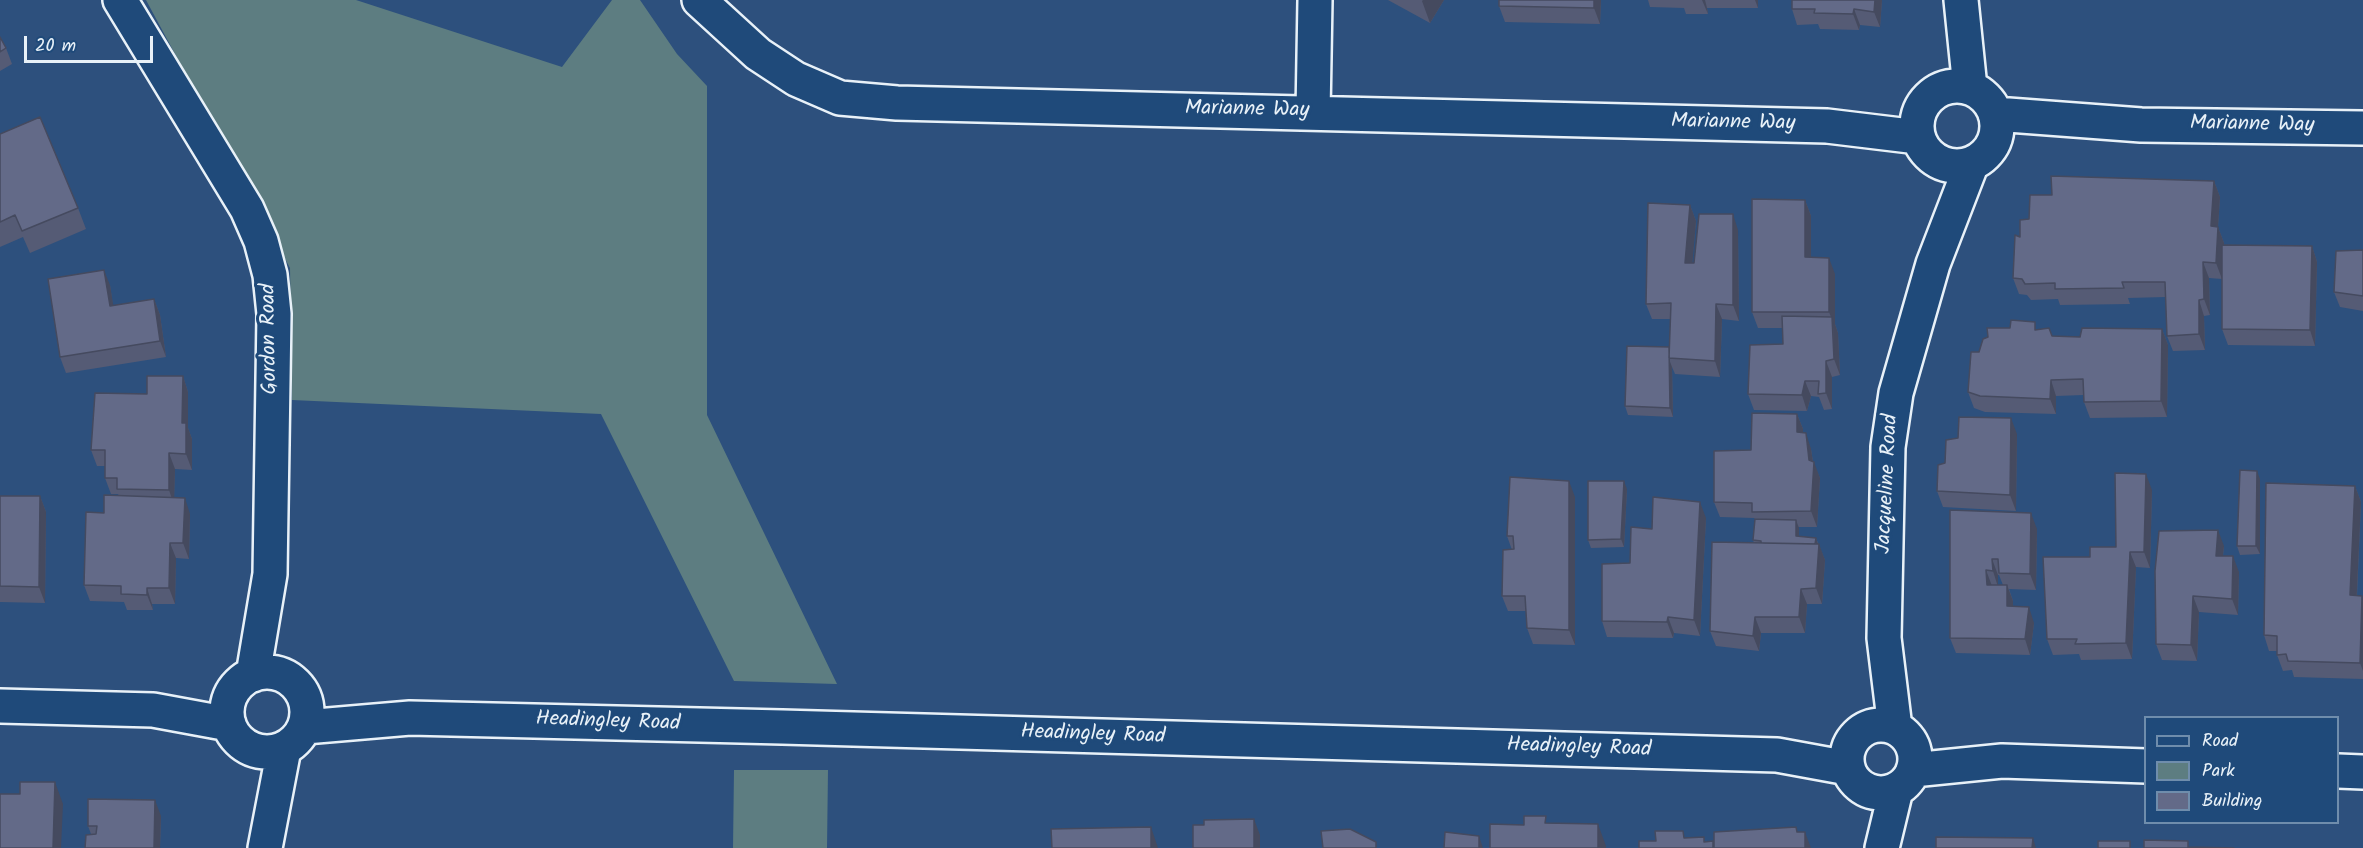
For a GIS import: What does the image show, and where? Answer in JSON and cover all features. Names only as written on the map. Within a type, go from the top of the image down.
[{"type":"street","name":"Gordon Road","points":[[120,0],[247,209],[261,241],[270,275],[274,314],[270,574],[285,676]]},
{"type":"street","name":"Marianne Way","points":[[699,0],[758,54],[796,80],[840,98],[897,103],[1827,126],[1918,124]]},
{"type":"street","points":[[1313,113],[1315,0]]},
{"type":"street","points":[[1958,87],[1960,0]]},
{"type":"street","points":[[1958,87],[1985,98],[1995,126],[1982,157],[1972,163],[1950,166],[1938,162],[1922,147],[1918,124],[1934,92],[1958,87]]},
{"type":"street","name":"Marianne Way","points":[[1995,126],[2141,124],[2363,128]]},
{"type":"street","name":"Jacqueline Road","points":[[1933,264],[1941,190],[1938,162]]},
{"type":"street","name":"Jacqueline Road","points":[[1882,848],[1888,447],[1896,393],[1933,264],[1972,163]]},
{"type":"street","name":"Gordon Road","points":[[238,698],[270,574]]},
{"type":"street","points":[[0,706],[153,710],[238,698],[263,673],[285,676],[294,683],[265,848]]},
{"type":"street","points":[[238,698],[243,744],[287,732]]},
{"type":"street","name":"Headingley Road","points":[[287,732],[410,718],[2144,766]]},
{"type":"street","name":"Jacqueline Road","points":[[1877,848],[1882,757]]},
{"type":"street","points":[[2339,771],[2363,772]]},
{"type":"green space","points":[[146,0],[356,0],[562,67],[612,0],[640,0],[677,54],[707,86],[707,415],[837,684],[734,681],[601,414],[292,400],[290,268]]},
{"type":"green space","points":[[734,770],[828,770],[827,848],[733,848]]},
{"type":"building","points":[[1499,0],[1594,0],[1594,8],[1499,6]]},
{"type":"building","points":[[1792,0],[1875,0],[1874,12],[1854,9],[1853,14],[1814,13],[1815,9],[1792,9]]},
{"type":"building","points":[[0,37],[6,48],[0,52]]},
{"type":"building","points":[[40,117],[78,208],[22,231],[15,215],[0,222],[0,134]]},
{"type":"building","points":[[2051,176],[2214,181],[2211,226],[2218,227],[2216,263],[2203,262],[2204,299],[2199,300],[2199,334],[2167,336],[2165,282],[2122,282],[2124,288],[2055,289],[2055,283],[2025,284],[2022,279],[2013,278],[2015,235],[2020,237],[2020,220],[2029,219],[2030,195],[2052,195]]},
{"type":"building","points":[[1752,199],[1805,200],[1805,257],[1829,258],[1829,312],[1752,312]]},
{"type":"building","points":[[1648,203],[1690,205],[1685,263],[1694,263],[1699,214],[1733,214],[1733,305],[1716,304],[1715,361],[1669,358],[1671,303],[1646,304]]},
{"type":"building","points":[[2222,245],[2312,246],[2310,330],[2222,329]]},
{"type":"building","points":[[2363,250],[2363,296],[2334,292],[2336,251]]},
{"type":"building","points":[[104,270],[110,306],[154,299],[160,341],[60,357],[48,279]]},
{"type":"building","points":[[1782,316],[1832,317],[1834,359],[1826,361],[1826,393],[1818,394],[1819,381],[1805,381],[1802,395],[1748,394],[1750,345],[1783,344]]},
{"type":"building","points":[[2011,320],[2035,322],[2035,330],[2049,328],[2052,336],[2080,337],[2082,328],[2162,329],[2161,401],[2084,402],[2083,379],[2051,380],[2050,399],[1980,396],[1968,392],[1971,352],[1979,352],[1983,339],[1988,337],[1987,328],[2010,328]]},
{"type":"building","points":[[1627,346],[1669,347],[1670,408],[1625,406]]},
{"type":"building","points":[[147,376],[183,376],[182,423],[186,423],[186,454],[169,453],[169,490],[117,489],[117,478],[105,478],[105,450],[91,450],[95,393],[147,394]]},
{"type":"building","points":[[1752,413],[1797,414],[1797,432],[1806,433],[1809,460],[1814,462],[1811,511],[1752,512],[1752,503],[1714,502],[1714,451],[1751,450]]},
{"type":"building","points":[[1959,417],[2011,418],[2010,495],[1937,491],[1938,465],[1945,463],[1946,440],[1958,438]]},
{"type":"building","points":[[2240,470],[2257,471],[2256,546],[2237,546]]},
{"type":"building","points":[[2115,473],[2146,474],[2144,552],[2130,552],[2126,643],[2075,644],[2077,639],[2047,639],[2043,557],[2090,557],[2090,547],[2116,547]]},
{"type":"building","points":[[1510,477],[1569,481],[1569,630],[1527,628],[1525,596],[1502,596],[1503,550],[1514,549],[1513,536],[1507,536]]},
{"type":"building","points":[[1588,481],[1624,481],[1621,539],[1588,540]]},
{"type":"building","points":[[2266,483],[2355,486],[2350,595],[2362,596],[2360,663],[2288,661],[2286,654],[2277,655],[2277,636],[2264,635]]},
{"type":"building","points":[[104,495],[185,498],[183,543],[170,543],[169,588],[147,588],[147,595],[121,594],[121,586],[84,585],[86,512],[104,513]]},
{"type":"building","points":[[0,496],[40,496],[39,587],[0,586]]},
{"type":"building","points":[[1653,497],[1700,502],[1694,620],[1668,617],[1667,622],[1602,621],[1602,564],[1630,563],[1631,527],[1652,529]]},
{"type":"building","points":[[1950,510],[2031,513],[2030,574],[1999,573],[1998,559],[1992,559],[1993,571],[1986,570],[1987,585],[2007,585],[2007,606],[2029,607],[2025,639],[1950,638]]},
{"type":"building","points":[[1755,519],[1796,520],[1796,536],[1816,538],[1815,544],[1761,543],[1761,541],[1753,540]]},
{"type":"building","points":[[2218,530],[2216,556],[2233,556],[2232,599],[2193,596],[2191,645],[2156,644],[2155,571],[2159,531]]},
{"type":"building","points":[[1712,542],[1819,544],[1816,588],[1801,589],[1799,617],[1755,617],[1753,636],[1710,631]]},
{"type":"building","points":[[20,782],[55,782],[53,848],[0,848],[0,794],[20,794]]},
{"type":"building","points":[[88,799],[155,800],[154,848],[85,848],[86,835],[96,834],[97,826],[88,826]]},
{"type":"building","points":[[1524,816],[1546,816],[1545,823],[1598,824],[1598,848],[1490,848],[1490,824],[1524,825]]},
{"type":"building","points":[[1254,819],[1254,848],[1193,848],[1193,825],[1204,825],[1204,820]]},
{"type":"building","points":[[1151,827],[1151,848],[1052,848],[1051,829]]},
{"type":"building","points":[[1796,827],[1797,832],[1805,832],[1805,848],[1714,848],[1714,832]]},
{"type":"building","points":[[1350,829],[1376,842],[1376,848],[1323,848],[1321,831]]},
{"type":"building","points":[[1655,831],[1683,831],[1684,838],[1704,837],[1704,842],[1713,841],[1713,848],[1639,848],[1639,841],[1656,841]]},
{"type":"building","points":[[1445,832],[1479,836],[1479,848],[1444,848]]},
{"type":"building","points":[[1936,837],[2033,838],[2032,848],[1936,848]]},
{"type":"building","points":[[2144,840],[2188,841],[2188,847],[2234,848],[2144,848]]},
{"type":"building","points":[[2098,841],[2130,841],[2130,848],[2098,848]]}]
